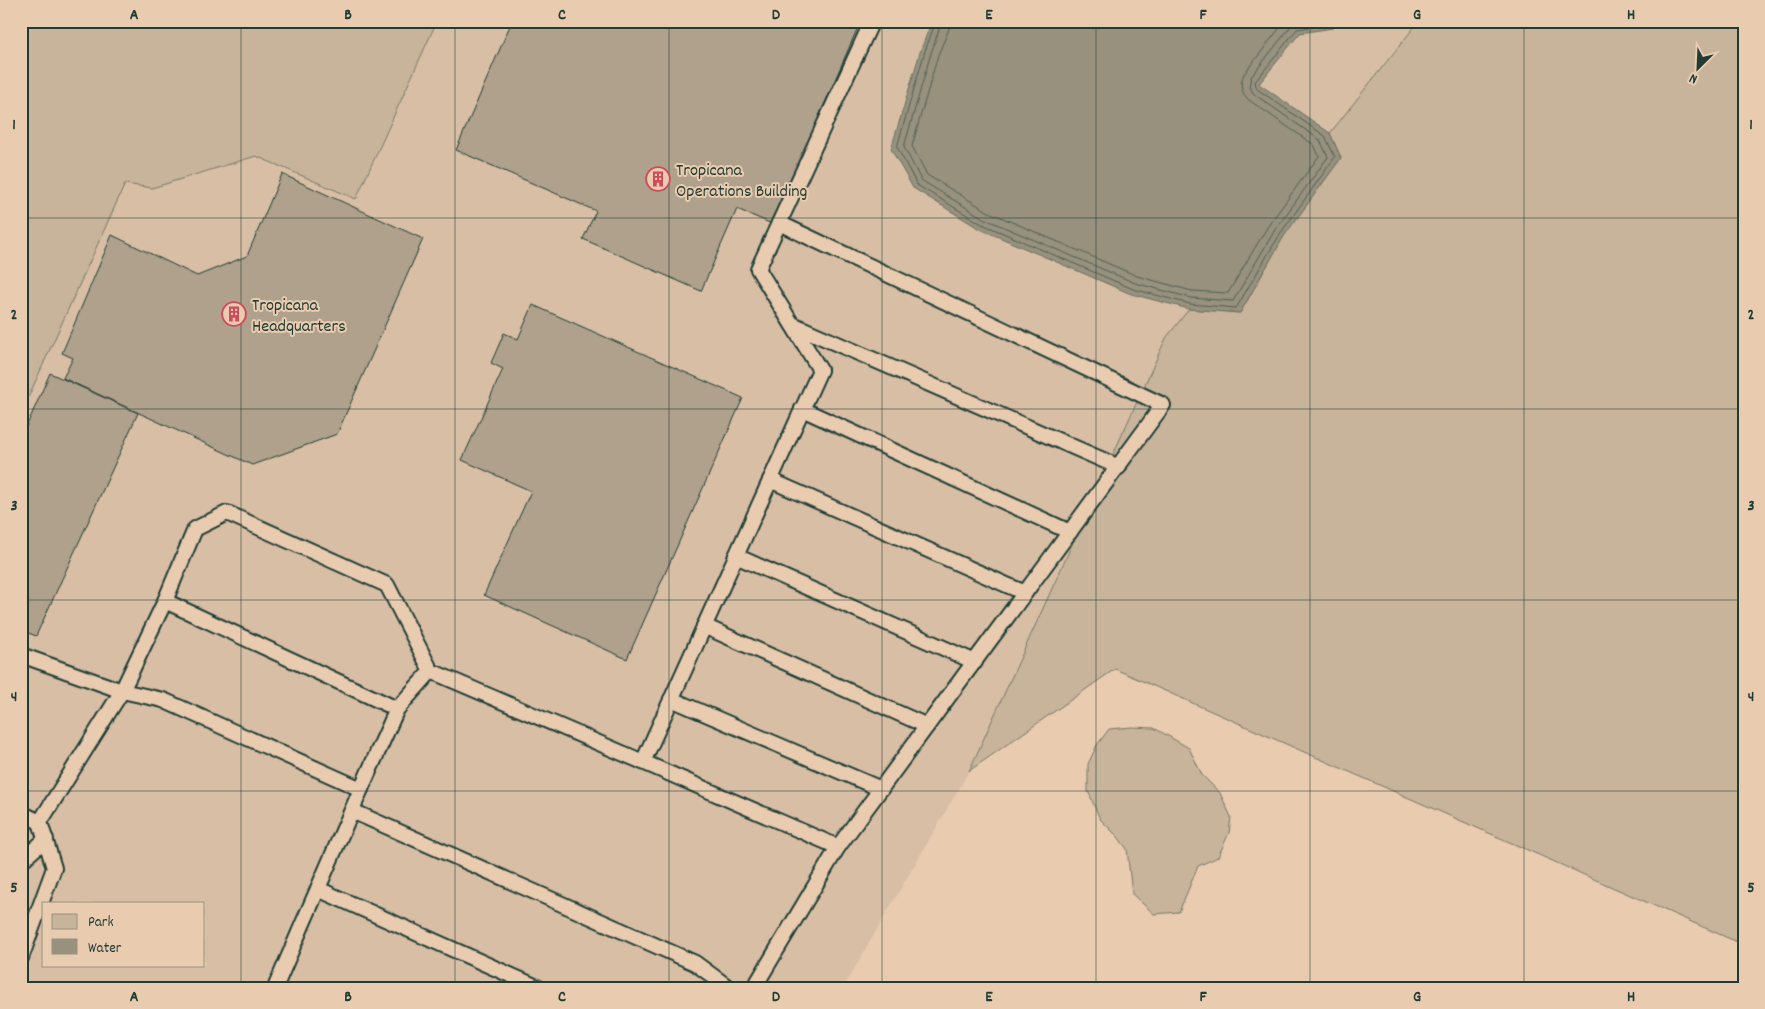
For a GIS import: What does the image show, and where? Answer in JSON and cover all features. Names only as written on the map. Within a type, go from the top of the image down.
[{"type":"lane","points":[[643,762],[820,370],[758,269],[872,21]]},
{"type":"lane","points":[[754,988],[838,847],[1163,405],[779,223]]},
{"type":"lane","points":[[792,324],[1119,467]]},
{"type":"lane","points":[[802,409],[1070,532]]},
{"type":"lane","points":[[770,480],[1025,593]]},
{"type":"lane","points":[[40,822],[122,691],[165,601],[195,529],[227,513],[387,585],[431,671],[838,847]]},
{"type":"lane","points":[[736,556],[975,662]]},
{"type":"lane","points":[[165,601],[397,709]]},
{"type":"lane","points":[[704,626],[927,726]]},
{"type":"lane","points":[[21,655],[122,691],[163,700],[360,789]]},
{"type":"lane","points":[[275,988],[360,789],[397,709],[431,671]]},
{"type":"lane","points":[[671,699],[881,789]]},
{"type":"lane","points":[[352,810],[695,963],[730,988]]},
{"type":"lane","points":[[21,813],[40,822],[54,868],[21,958]]},
{"type":"lane","points":[[21,861],[46,839]]},
{"type":"lane","points":[[318,889],[539,988]]},
{"type":"shaded area","points":[[437,21],[932,21],[921,49],[891,148],[1075,271],[1131,294],[1189,309],[1166,338],[969,771],[843,988],[21,988],[21,397],[27,400],[125,184],[152,188],[256,156],[356,199]]},
{"type":"shaded area","points":[[1340,21],[1419,21],[1330,133],[1259,84],[1300,33],[1333,28]]},
{"type":"green space","points":[[21,21],[437,21],[356,199],[256,156],[152,188],[125,184],[27,400],[21,397]]},
{"type":"green space","points":[[1419,21],[1744,21],[1744,945],[1115,669],[969,771],[1166,338],[1189,309],[1240,313],[1284,236],[1341,158],[1330,133]]},
{"type":"green space","points":[[1154,728],[1189,748],[1202,775],[1220,793],[1231,817],[1229,833],[1218,857],[1198,866],[1179,912],[1154,914],[1132,894],[1127,849],[1100,819],[1088,791],[1088,764],[1097,745],[1109,729]]},
{"type":"water","points":[[932,21],[1340,21],[1333,28],[1300,33],[1259,84],[1330,133],[1341,158],[1284,236],[1240,313],[1189,309],[1131,294],[980,229],[913,188],[891,149],[921,49]]},
{"type":"building","name":"Tropicana Operations Building","points":[[512,21],[849,21],[859,25],[772,224],[737,209],[701,291],[583,239],[596,211],[456,150]]},
{"type":"building","name":"Tropicana Headquarters","points":[[282,174],[423,239],[337,434],[252,465],[63,378],[73,358],[62,353],[112,235],[197,276],[247,256]]},
{"type":"building","points":[[533,305],[743,398],[627,659],[484,595],[531,491],[462,460],[503,369],[491,363],[504,333],[518,339]]},
{"type":"building","points":[[50,373],[138,413],[36,636],[21,630],[21,433],[23,434]]},
{"type":"place","name":"Tropicana Operations Building","points":[[658,179]]},
{"type":"place","name":"Tropicana Headquarters","points":[[234,314]]}]
